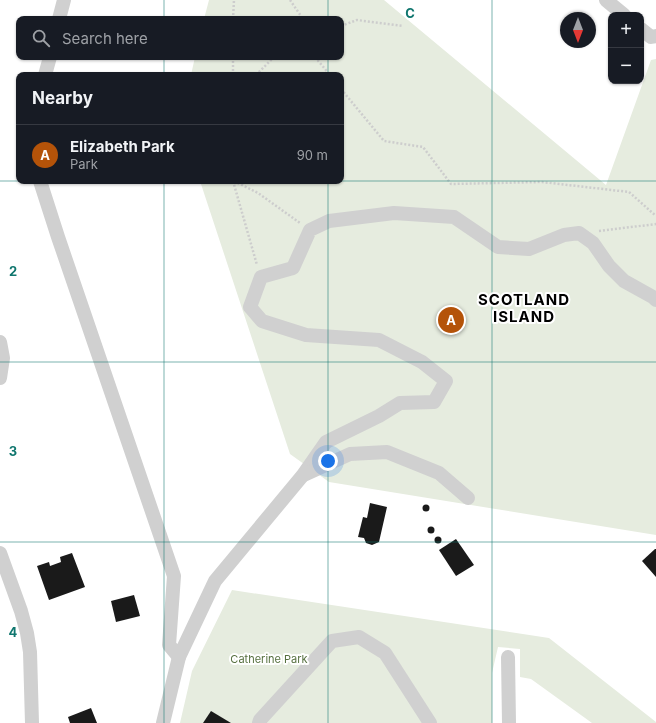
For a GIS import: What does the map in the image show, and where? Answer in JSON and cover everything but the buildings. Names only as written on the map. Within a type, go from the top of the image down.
[{"type":"street","points":[[60,16],[64,0]]},
{"type":"street","points":[[606,0],[620,12]]},
{"type":"street","points":[[644,31],[651,37],[656,36]]},
{"type":"street","points":[[46,72],[49,60]]},
{"type":"street","points":[[41,184],[174,576],[170,645],[179,657]]},
{"type":"street","points":[[163,723],[179,657],[215,581],[303,475],[326,442],[379,416],[400,403],[434,402],[446,381],[422,362],[379,340],[306,335],[262,321],[250,307],[261,278],[293,268],[310,230],[329,221],[394,213],[454,217],[498,246],[529,249],[564,235],[579,234],[593,243],[609,266],[624,281],[656,300]]},
{"type":"street","points":[[0,342],[4,358],[0,378]]},
{"type":"street","points":[[303,475],[350,454],[387,452],[439,474],[468,498]]},
{"type":"street","points":[[0,553],[21,611],[27,633],[30,652],[32,723]]},
{"type":"street","points":[[259,723],[260,720],[332,641],[359,637],[385,653],[430,723]]},
{"type":"street","points":[[508,657],[509,723]]},
{"type":"path","points":[[234,0],[234,16]]},
{"type":"path","points":[[290,0],[301,16]]},
{"type":"path","points":[[344,25],[357,20],[403,26]]},
{"type":"path","points":[[233,60],[233,72]]},
{"type":"path","points":[[259,72],[271,60]]},
{"type":"path","points":[[318,60],[328,72]]},
{"type":"path","points":[[344,93],[384,141],[422,147],[451,184],[542,182],[629,192],[656,216]]},
{"type":"path","points":[[235,184],[261,278]]},
{"type":"path","points":[[240,184],[258,193],[310,230]]},
{"type":"path","points":[[579,234],[656,224]]},
{"type":"green space","points":[[209,0],[384,0],[606,185],[642,84],[644,84],[644,79],[651,60],[656,59],[656,535],[329,482],[290,454],[201,184],[344,184],[344,72],[192,72],[194,60],[344,60],[344,16],[205,16]]},
{"type":"green space","name":"Catherine Park","points":[[232,590],[549,638],[656,723],[592,723],[531,679],[520,677],[520,649],[498,647],[492,673],[492,723],[180,723],[192,671]]},
{"type":"place","name":"Elizabeth Park","points":[[451,320]]},
{"type":"district","name":"SCOTLAND ISLAND","points":[[524,308]]}]
